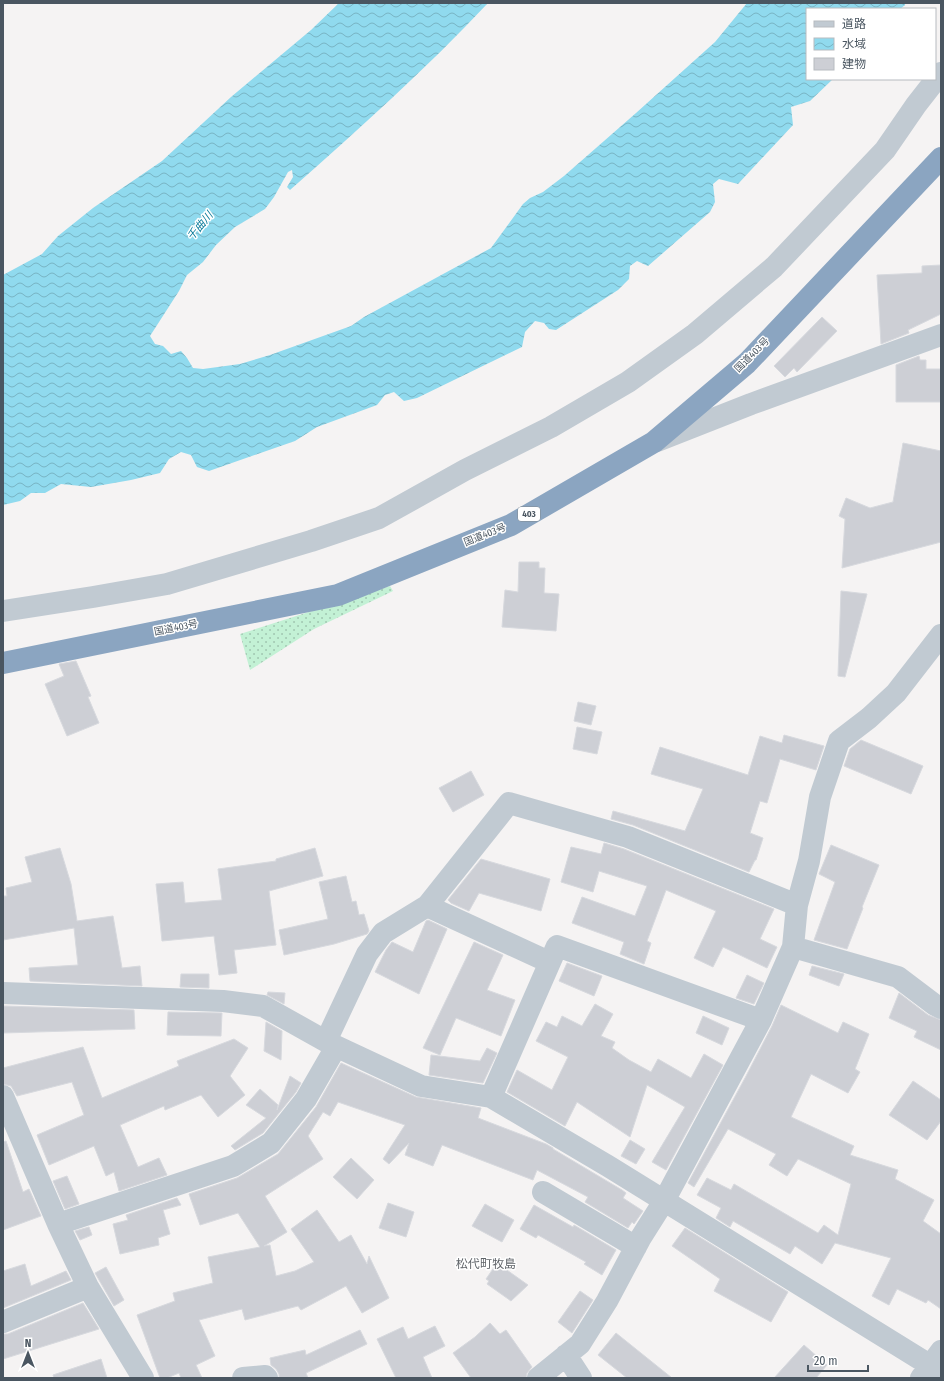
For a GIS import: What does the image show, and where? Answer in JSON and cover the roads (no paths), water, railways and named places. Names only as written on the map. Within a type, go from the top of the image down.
[{"type":"highway","name":"国道403号","points":[[3,663],[338,595],[511,525],[654,442],[747,363],[941,158]]},
{"type":"street","points":[[3,611],[166,584],[312,541],[378,518],[458,473],[550,427],[628,382],[695,334],[774,267],[885,150],[916,105],[939,82]]},
{"type":"street","points":[[654,442],[752,404],[941,335]]},
{"type":"street","points":[[538,1378],[580,1344],[664,1201],[761,1020],[793,947],[797,905],[809,861],[820,797],[839,741],[869,718],[896,693],[941,635]]},
{"type":"street","points":[[58,1224],[233,1166],[271,1143],[306,1099],[331,1044],[367,954],[383,933],[427,906],[509,803],[628,837],[797,905]]},
{"type":"street","points":[[427,906],[550,962]]},
{"type":"street","points":[[491,1097],[557,946],[761,1020]]},
{"type":"street","points":[[793,947],[898,977],[941,1008]]},
{"type":"street","points":[[3,993],[223,1001],[262,1006],[331,1044],[421,1086],[491,1097],[664,1201],[933,1367]]},
{"type":"street","points":[[3,1096],[58,1224],[88,1287],[136,1376]]},
{"type":"street","points":[[543,1192],[636,1247]]},
{"type":"street","points":[[3,1322],[88,1287]]},
{"type":"street","points":[[566,1355],[581,1378]]},
{"type":"street","points":[[243,1378],[265,1376],[267,1378]]},
{"type":"water","name":"千曲川","points":[[339,3],[488,3],[416,75],[290,190],[287,187],[293,177],[292,170],[288,172],[274,197],[265,209],[235,227],[216,245],[203,262],[187,275],[179,291],[150,336],[155,344],[163,346],[171,354],[181,351],[193,368],[203,369],[240,364],[270,355],[351,326],[364,317],[491,248],[523,204],[530,198],[543,192],[564,176],[636,113],[715,42],[747,3],[905,3],[901,8],[806,8],[806,80],[832,80],[810,101],[791,107],[793,125],[738,184],[719,179],[713,184],[715,202],[710,212],[648,266],[637,261],[630,266],[629,279],[618,290],[556,330],[549,329],[544,323],[535,321],[525,332],[522,347],[417,398],[404,401],[394,392],[385,395],[377,405],[317,427],[295,441],[209,471],[197,467],[191,455],[181,452],[169,459],[160,473],[91,487],[61,484],[45,493],[31,493],[20,501],[3,505],[3,275],[42,254],[58,236],[93,208],[162,161],[231,97],[311,30]]},
{"type":"district","name":"松代町牧島","points":[[486,1264]]}]
